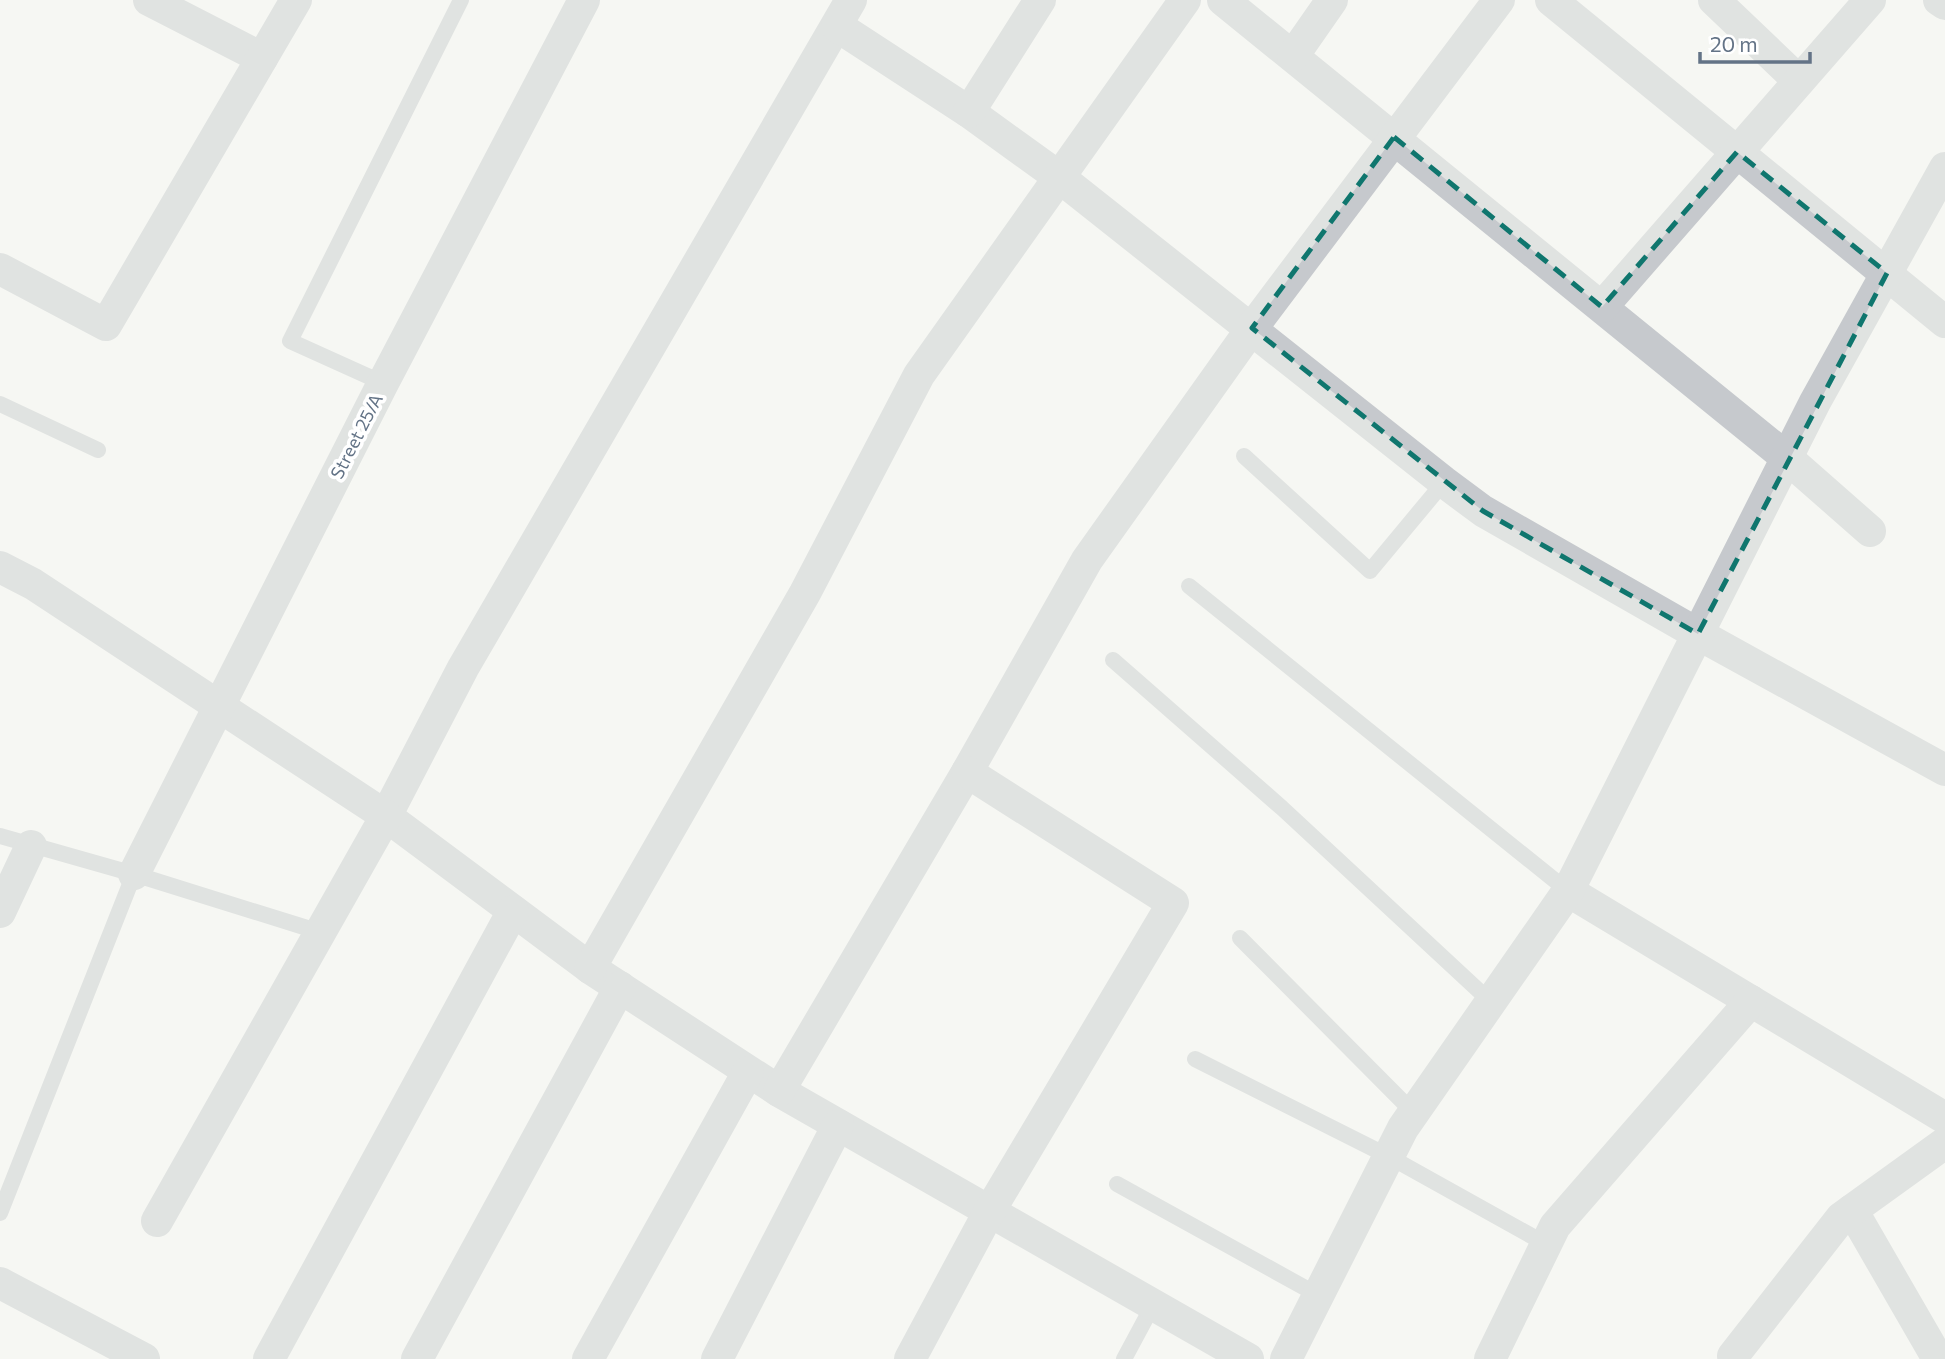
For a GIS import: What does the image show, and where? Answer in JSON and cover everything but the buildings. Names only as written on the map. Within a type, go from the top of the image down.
[{"type":"street","points":[[149,0],[262,58]]},
{"type":"street","points":[[0,269],[106,325],[296,0]]},
{"type":"street","name":"Street 25/A","points":[[134,874],[383,383],[584,0]]},
{"type":"street","points":[[969,112],[1040,0]]},
{"type":"street","points":[[590,968],[805,593],[919,375],[1185,0]]},
{"type":"street","points":[[1223,0],[1787,458],[1870,531]]},
{"type":"street","points":[[1293,56],[1332,0]]},
{"type":"street","points":[[779,1091],[967,772],[1087,560],[1252,328],[1499,0]]},
{"type":"street","points":[[1551,0],[1945,322]]},
{"type":"street","points":[[1714,0],[1799,81]]},
{"type":"street","points":[[1602,307],[1870,0]]},
{"type":"street","points":[[1939,0],[1945,4]]},
{"type":"street","points":[[157,1222],[386,816],[463,668],[844,13],[969,112],[1059,177],[1483,510],[1698,634],[1945,770]]},
{"type":"street","points":[[1286,1359],[1388,1156],[1414,1113],[1569,891],[1815,402],[1945,168]]},
{"type":"street","points":[[0,567],[33,584],[386,816],[590,968],[748,1072],[1248,1359]]},
{"type":"street","points":[[910,1359],[989,1212],[1173,903],[967,772]]},
{"type":"street","points":[[0,912],[32,846]]},
{"type":"street","points":[[1569,891],[1945,1118]]},
{"type":"street","points":[[269,1359],[513,911]]},
{"type":"street","points":[[417,1359],[620,987]]},
{"type":"street","points":[[1490,1359],[1555,1226],[1751,1001]]},
{"type":"street","points":[[588,1359],[748,1072]]},
{"type":"street","points":[[716,1359],[838,1125]]},
{"type":"street","points":[[1734,1358],[1841,1218],[1945,1143]]},
{"type":"street","points":[[1852,1210],[1938,1359]]},
{"type":"street","points":[[0,1283],[144,1359]]},
{"type":"lane","points":[[383,383],[290,341],[461,0]]},
{"type":"lane","points":[[0,404],[98,450]]},
{"type":"lane","points":[[1244,456],[1370,571],[1444,482]]},
{"type":"lane","points":[[1189,586],[1569,891]]},
{"type":"lane","points":[[1113,660],[1282,808],[1491,1002]]},
{"type":"lane","points":[[0,836],[134,874],[320,932]]},
{"type":"lane","points":[[0,1213],[134,874]]},
{"type":"lane","points":[[1240,938],[1414,1113]]},
{"type":"lane","points":[[1195,1059],[1388,1156],[1546,1244]]},
{"type":"lane","points":[[1117,1184],[1318,1295]]},
{"type":"lane","points":[[1124,1359],[1153,1305]]},
{"type":"highlighted area","points":[[1394,137],[1602,307],[1737,152],[1887,273],[1698,634],[1483,511],[1252,328]]}]
